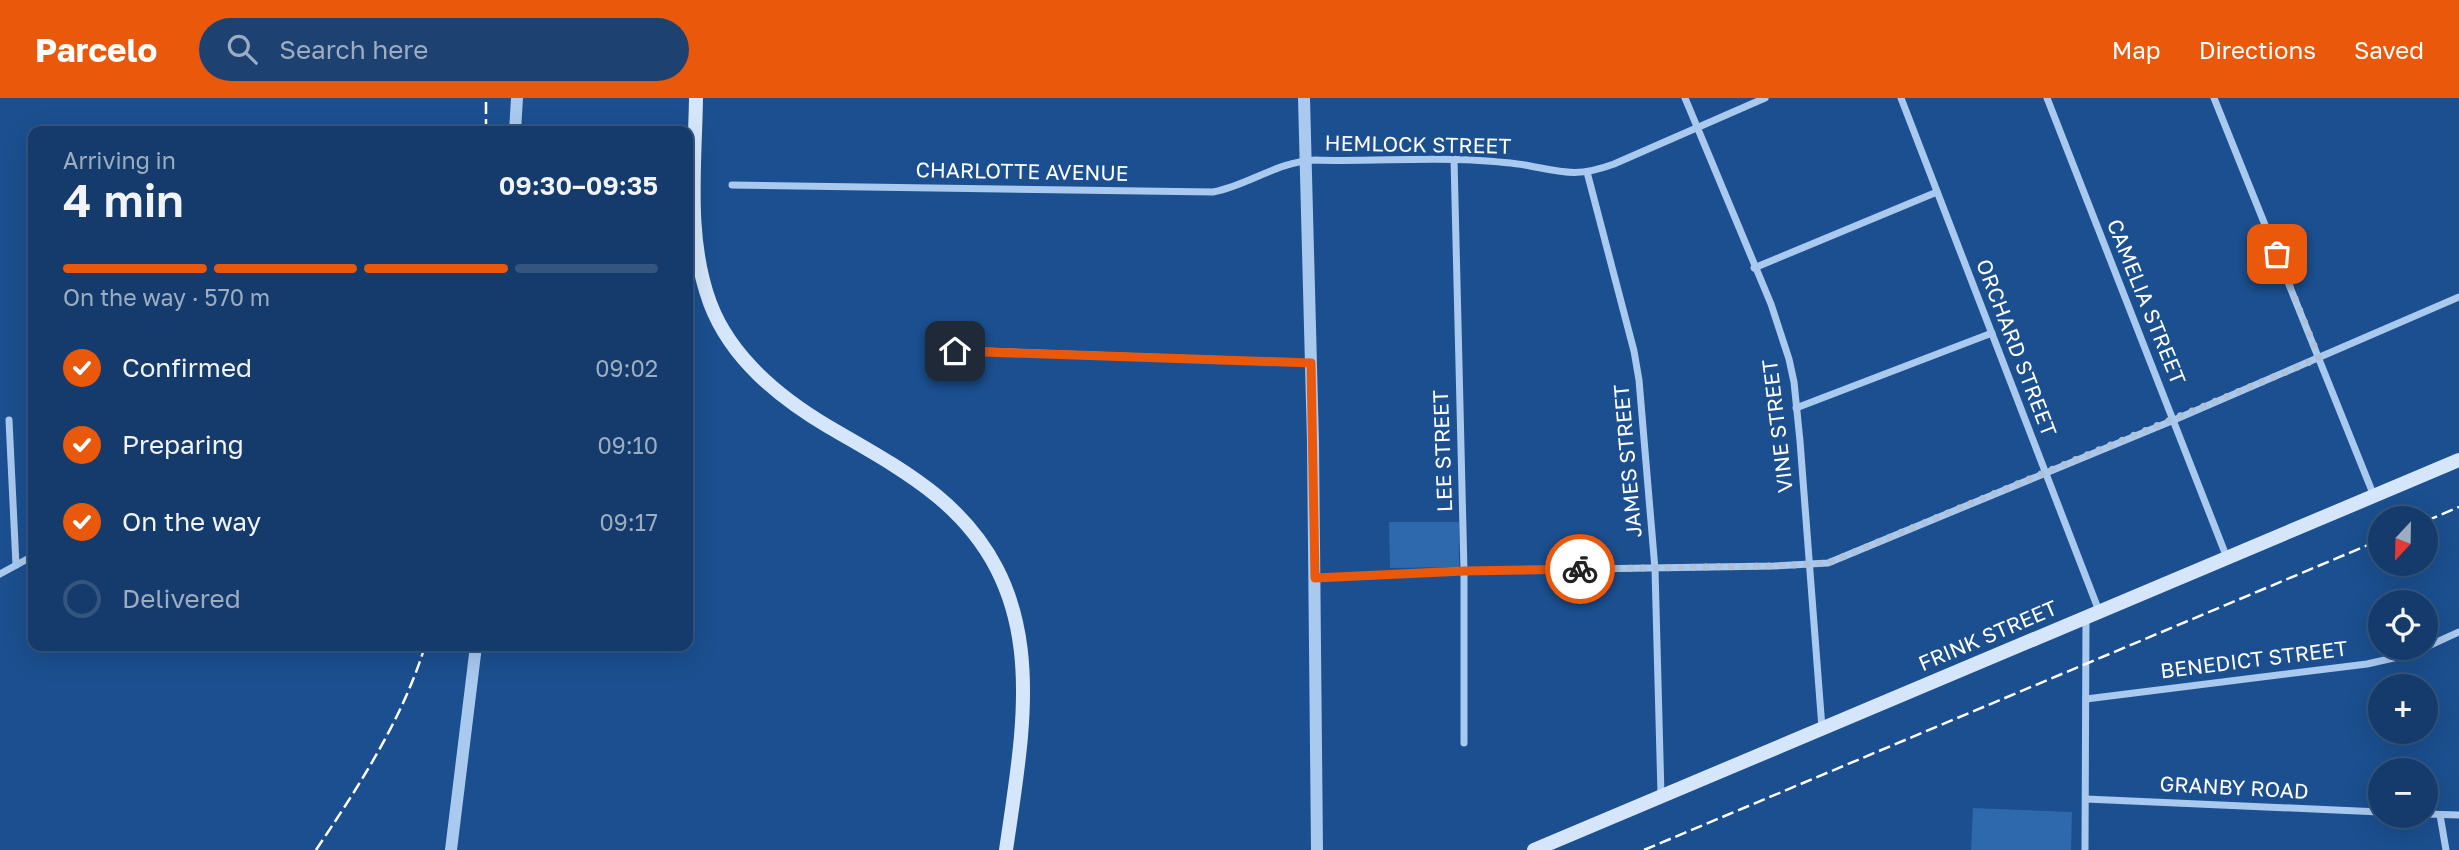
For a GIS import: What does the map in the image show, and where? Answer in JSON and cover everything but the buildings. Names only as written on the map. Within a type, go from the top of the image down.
[{"type":"main road","points":[[696,98],[694,225],[710,302],[729,341],[751,367],[787,399],[936,495],[965,522],[985,547],[1005,583],[1016,623],[1025,683],[1006,850]]},
{"type":"main road","name":"FRINK STREET","points":[[1534,850],[2459,460]]},
{"type":"street","points":[[515,126],[517,98]]},
{"type":"street","points":[[1304,98],[1315,578],[1317,850]]},
{"type":"street","name":"VINE STREET","points":[[1685,98],[1781,331],[1794,382],[1822,728]]},
{"type":"street","name":"HEMLOCK STREET","points":[[1305,161],[1454,159],[1518,164],[1564,173],[1587,172],[1614,164],[1765,98]]},
{"type":"street","name":"ORCHARD STREET","points":[[1901,98],[2046,473],[2093,615]]},
{"type":"street","name":"CAMELIA STREET","points":[[2047,98],[2227,559]]},
{"type":"street","points":[[2214,98],[2374,496]]},
{"type":"street","name":"LEE STREET","points":[[1454,159],[1464,571],[1464,743]]},
{"type":"street","name":"CHARLOTTE AVENUE","points":[[732,185],[1213,192],[1240,184],[1265,172],[1305,161]]},
{"type":"street","name":"JAMES STREET","points":[[1587,172],[1634,351],[1639,380],[1655,569],[1661,796]]},
{"type":"street","points":[[1754,268],[1937,192]]},
{"type":"street","points":[[1315,578],[1464,571],[1808,564],[1838,560],[2174,420],[2459,297]]},
{"type":"street","points":[[1796,408],[1992,333]]},
{"type":"street","points":[[955,351],[1311,363]]},
{"type":"street","points":[[9,420],[16,565]]},
{"type":"street","points":[[0,574],[28,559]]},
{"type":"street","points":[[2085,850],[2086,699],[2093,615]]},
{"type":"street","name":"BENEDICT STREET","points":[[2438,641],[2459,632]]},
{"type":"street","points":[[451,850],[475,651]]},
{"type":"street","name":"BENEDICT STREET","points":[[2086,699],[2385,660]]},
{"type":"street","name":"GRANBY ROAD","points":[[2086,799],[2368,811]]},
{"type":"street","points":[[2446,850],[2440,815],[2459,815]]},
{"type":"shaded area","points":[[1389,522],[1459,522],[1459,567],[1390,568]]},
{"type":"shaded area","points":[[1973,808],[2072,812],[2071,850],[1971,850]]},
{"type":"railway","points":[[486,98],[486,126]]},
{"type":"railway","points":[[2438,516],[2459,507]]},
{"type":"railway","points":[[1644,850],[2368,545]]},
{"type":"railway","points":[[316,850],[392,726],[423,651]]},
{"type":"way so far","points":[[1580,569],[1828,563],[2319,358],[2277,254]]},
{"type":"route","points":[[955,351],[1311,363],[1315,578],[1580,569]]}]
